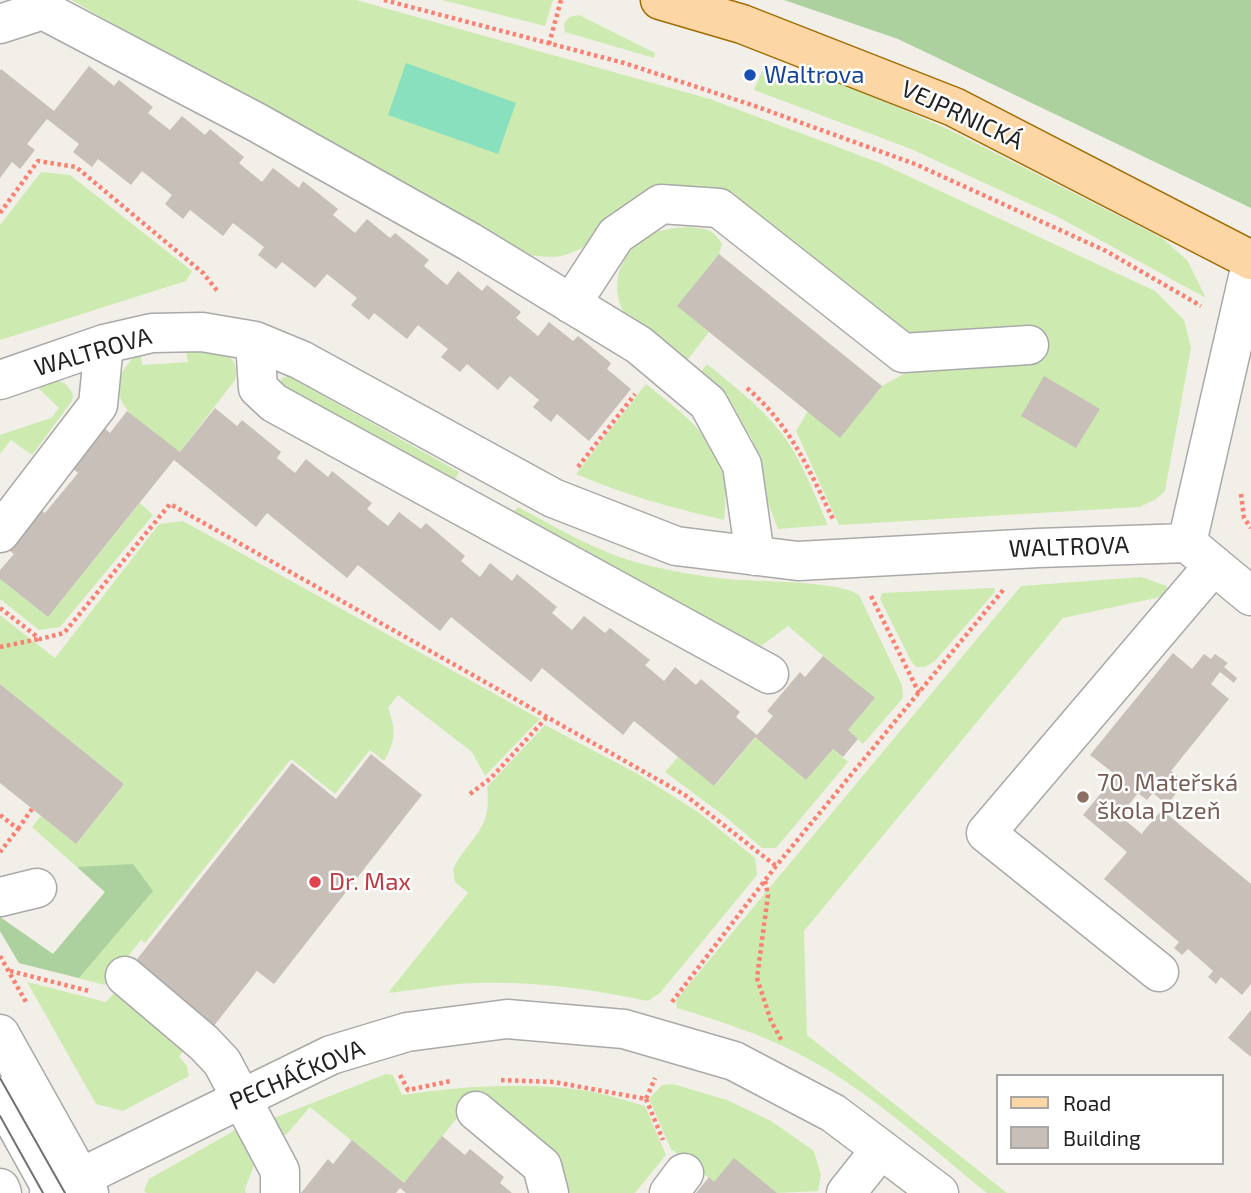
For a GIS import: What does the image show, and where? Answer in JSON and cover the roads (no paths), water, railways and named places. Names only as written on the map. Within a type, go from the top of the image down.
[{"type":"main road","name":"VEJPRNICKÁ","points":[[660,0],[742,24],[954,107],[1251,262]]},
{"type":"street","points":[[0,24],[43,10],[256,122],[470,242],[639,345],[708,403],[742,465],[755,556]]},
{"type":"street","points":[[571,304],[616,235],[661,204],[719,208],[903,353],[1029,345]]},
{"type":"street","points":[[1159,972],[986,833],[1200,554],[1236,326],[1251,262]]},
{"type":"street","name":"WALTROVA","points":[[0,380],[104,344],[152,333],[202,332],[255,341],[301,360],[553,498],[676,546],[798,561],[1038,548],[1200,554]]},
{"type":"street","points":[[255,341],[258,388],[274,404],[769,674]]},
{"type":"street","points":[[0,533],[98,405],[104,344]]},
{"type":"street","points":[[475,513],[500,469]]},
{"type":"street","points":[[1200,554],[1251,596]]},
{"type":"street","points":[[0,897],[37,888]]},
{"type":"street","points":[[125,976],[204,1043],[222,1062],[281,1171],[280,1193]]},
{"type":"street","name":"PECHÁČKOVA","points":[[65,1189],[331,1055],[407,1032],[508,1019],[624,1029],[734,1061],[833,1113],[939,1193]]},
{"type":"street","points":[[0,1034],[65,1189]]},
{"type":"street","points":[[0,1096],[65,1189]]},
{"type":"street","points":[[476,1111],[542,1166],[549,1193]]},
{"type":"street","points":[[846,1193],[881,1149]]},
{"type":"street","points":[[0,1188],[2,1193]]},
{"type":"tram line","points":[[0,1078],[65,1193]]},
{"type":"tram line","points":[[0,1116],[43,1193]]},
{"type":"place","name":"Waltrova","points":[[750,75]]},
{"type":"place","name":"70. Mateřská škola Plzeň","points":[[1083,797]]},
{"type":"place","name":"Dr. Max","points":[[315,882]]}]
